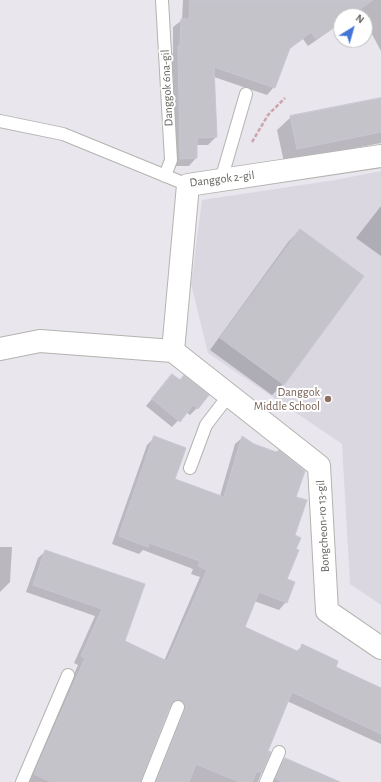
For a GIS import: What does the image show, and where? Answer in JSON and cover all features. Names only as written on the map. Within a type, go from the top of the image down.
[{"type":"street","name":"Danggok 2-gil","points":[[188,185],[381,156]]},
{"type":"street","points":[[0,349],[40,341],[173,351],[188,185]]},
{"type":"street","name":"Bongcheon-ro 13-gil","points":[[173,351],[319,466],[327,611],[381,648]]},
{"type":"lane","name":"Danggok 6na-gil","points":[[162,0],[171,160],[165,176]]},
{"type":"lane","points":[[221,180],[246,94]]},
{"type":"lane","name":"Danggok 2-gil","points":[[0,121],[63,134],[188,185]]},
{"type":"lane","points":[[190,468],[206,424],[229,395]]},
{"type":"lane","points":[[22,782],[68,675]]},
{"type":"lane","points":[[148,782],[178,707]]},
{"type":"lane","points":[[266,782],[279,752]]},
{"type":"path","points":[[249,147],[268,115],[285,98]]},
{"type":"shaded area","name":"Danggok Middle School","points":[[381,171],[381,605],[350,584],[342,444],[208,353],[191,284],[202,200],[335,180]]},
{"type":"building","points":[[190,0],[373,0],[362,8],[333,8],[333,27],[316,39],[311,32],[290,48],[275,88],[214,67],[217,137],[197,138],[197,158],[180,159],[178,46],[180,46],[181,19],[189,19]]},
{"type":"building","points":[[381,98],[381,132],[297,149],[290,116]]},
{"type":"building","points":[[300,229],[364,276],[284,385],[220,338]]},
{"type":"building","points":[[172,374],[180,380],[184,375],[209,395],[198,409],[193,405],[180,422],[152,399]]},
{"type":"building","points":[[154,436],[186,448],[175,479],[224,497],[242,436],[254,444],[276,452],[279,450],[305,471],[296,497],[307,500],[295,535],[301,538],[296,549],[299,550],[287,579],[295,582],[287,603],[259,592],[245,627],[299,652],[302,644],[338,661],[336,667],[381,688],[381,734],[292,692],[268,751],[271,752],[262,773],[257,771],[252,782],[239,782],[196,764],[189,782],[156,782],[185,709],[184,703],[177,700],[171,704],[141,782],[51,782],[34,774],[85,658],[81,656],[102,609],[33,585],[45,550],[145,584],[125,641],[167,661],[207,570],[198,566],[200,561],[149,543],[148,547],[119,536]]},
{"type":"building","points":[[285,758],[340,782],[283,782],[276,779]]},
{"type":"place","name":"Danggok Middle School","points":[[328,399]]}]
